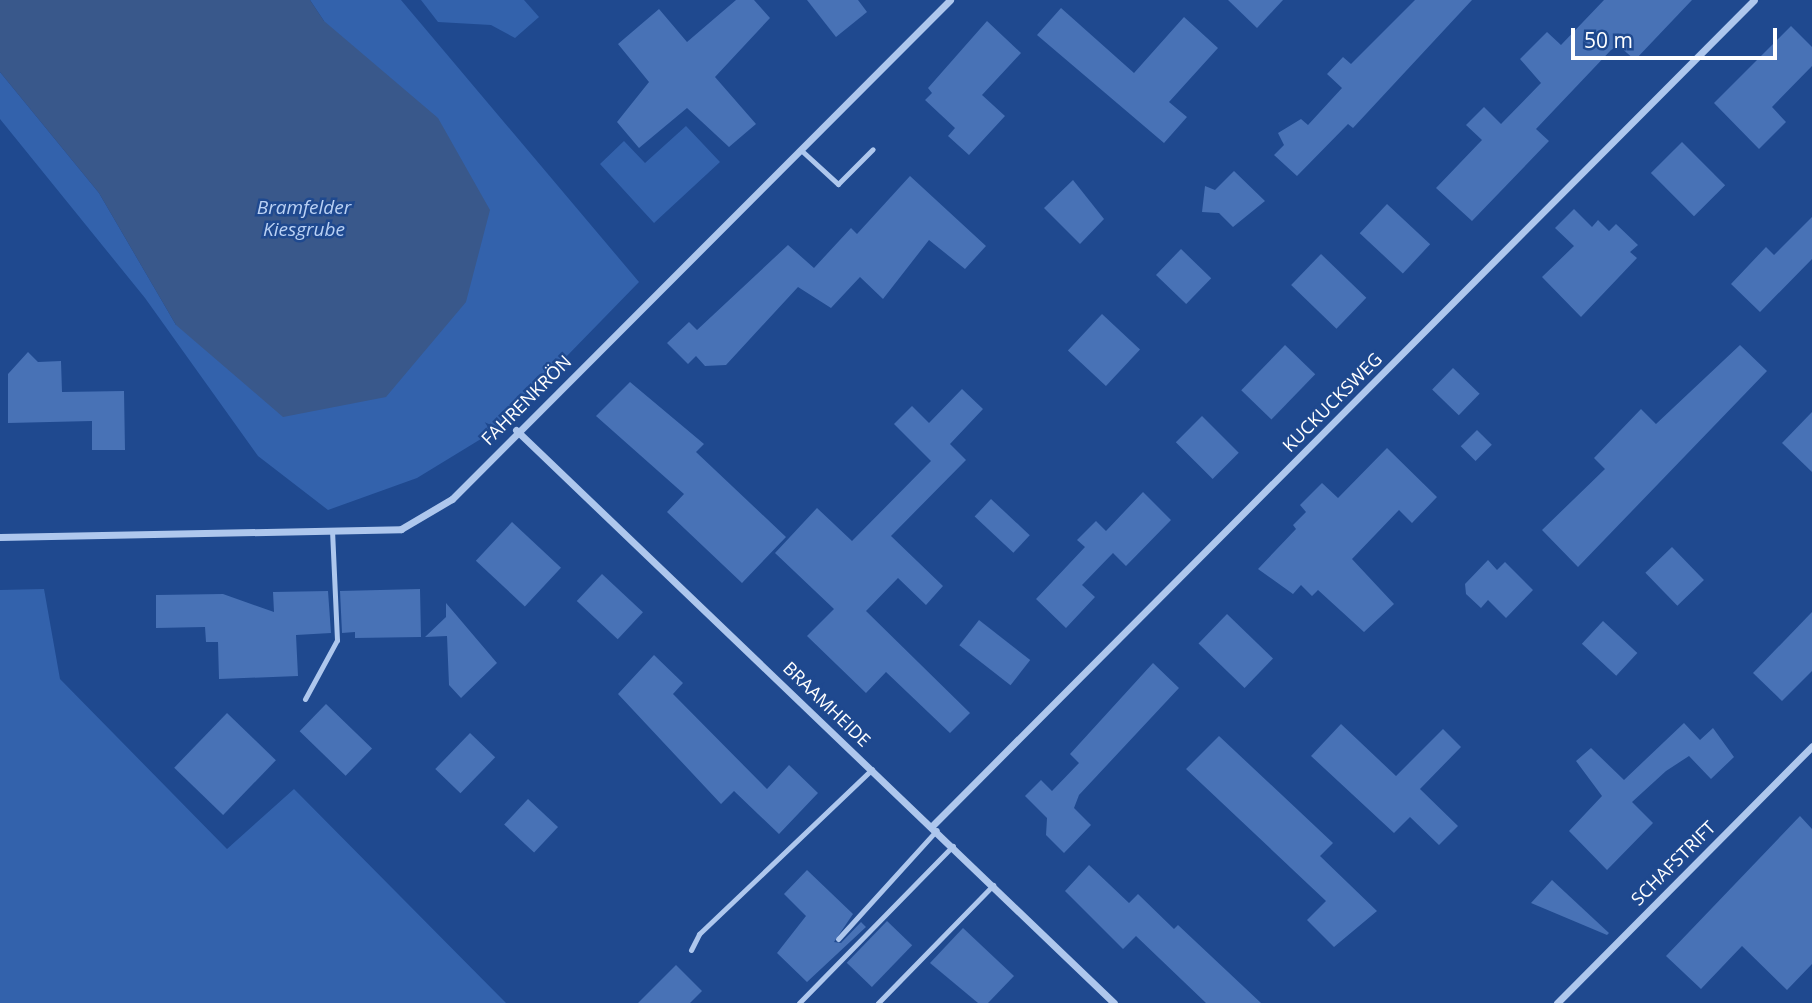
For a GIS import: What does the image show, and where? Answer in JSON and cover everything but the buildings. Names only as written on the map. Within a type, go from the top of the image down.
[{"type":"street","name":"FAHRENKRÖN","points":[[0,537],[401,529],[452,499],[516,430],[802,151],[950,0]]},
{"type":"street","name":"KUCKUCKSWEG","points":[[934,828],[1754,0]]},
{"type":"street","name":"BRAAMHEIDE","points":[[516,430],[1114,1003]]},
{"type":"street","name":"SCHAFSTRIFT","points":[[1557,1003],[1812,746]]},
{"type":"lane","points":[[802,151],[838,184],[873,149]]},
{"type":"lane","points":[[305,699],[337,639],[332,530]]},
{"type":"lane","points":[[691,950],[699,934],[872,769]]},
{"type":"lane","points":[[838,939],[934,828]]},
{"type":"lane","points":[[799,1003],[953,846]]},
{"type":"lane","points":[[878,1003],[993,885]]},
{"type":"shaded area","points":[[310,0],[401,0],[639,282],[494,431],[417,478],[328,510],[258,456],[145,298],[0,119],[0,72],[99,193],[176,325],[324,21]]},
{"type":"shaded area","points":[[421,0],[524,0],[539,17],[515,38],[491,25],[438,22]]},
{"type":"shaded area","points":[[686,126],[720,162],[654,223],[600,164],[624,141],[645,163]]},
{"type":"shaded area","points":[[44,589],[60,679],[227,849],[294,789],[506,1003],[0,1003],[0,590]]},
{"type":"water","name":"Bramfelder Kiesgrube","points":[[0,0],[310,0],[324,21],[438,118],[490,210],[466,302],[386,397],[283,417],[176,325],[99,193],[0,72]]}]
